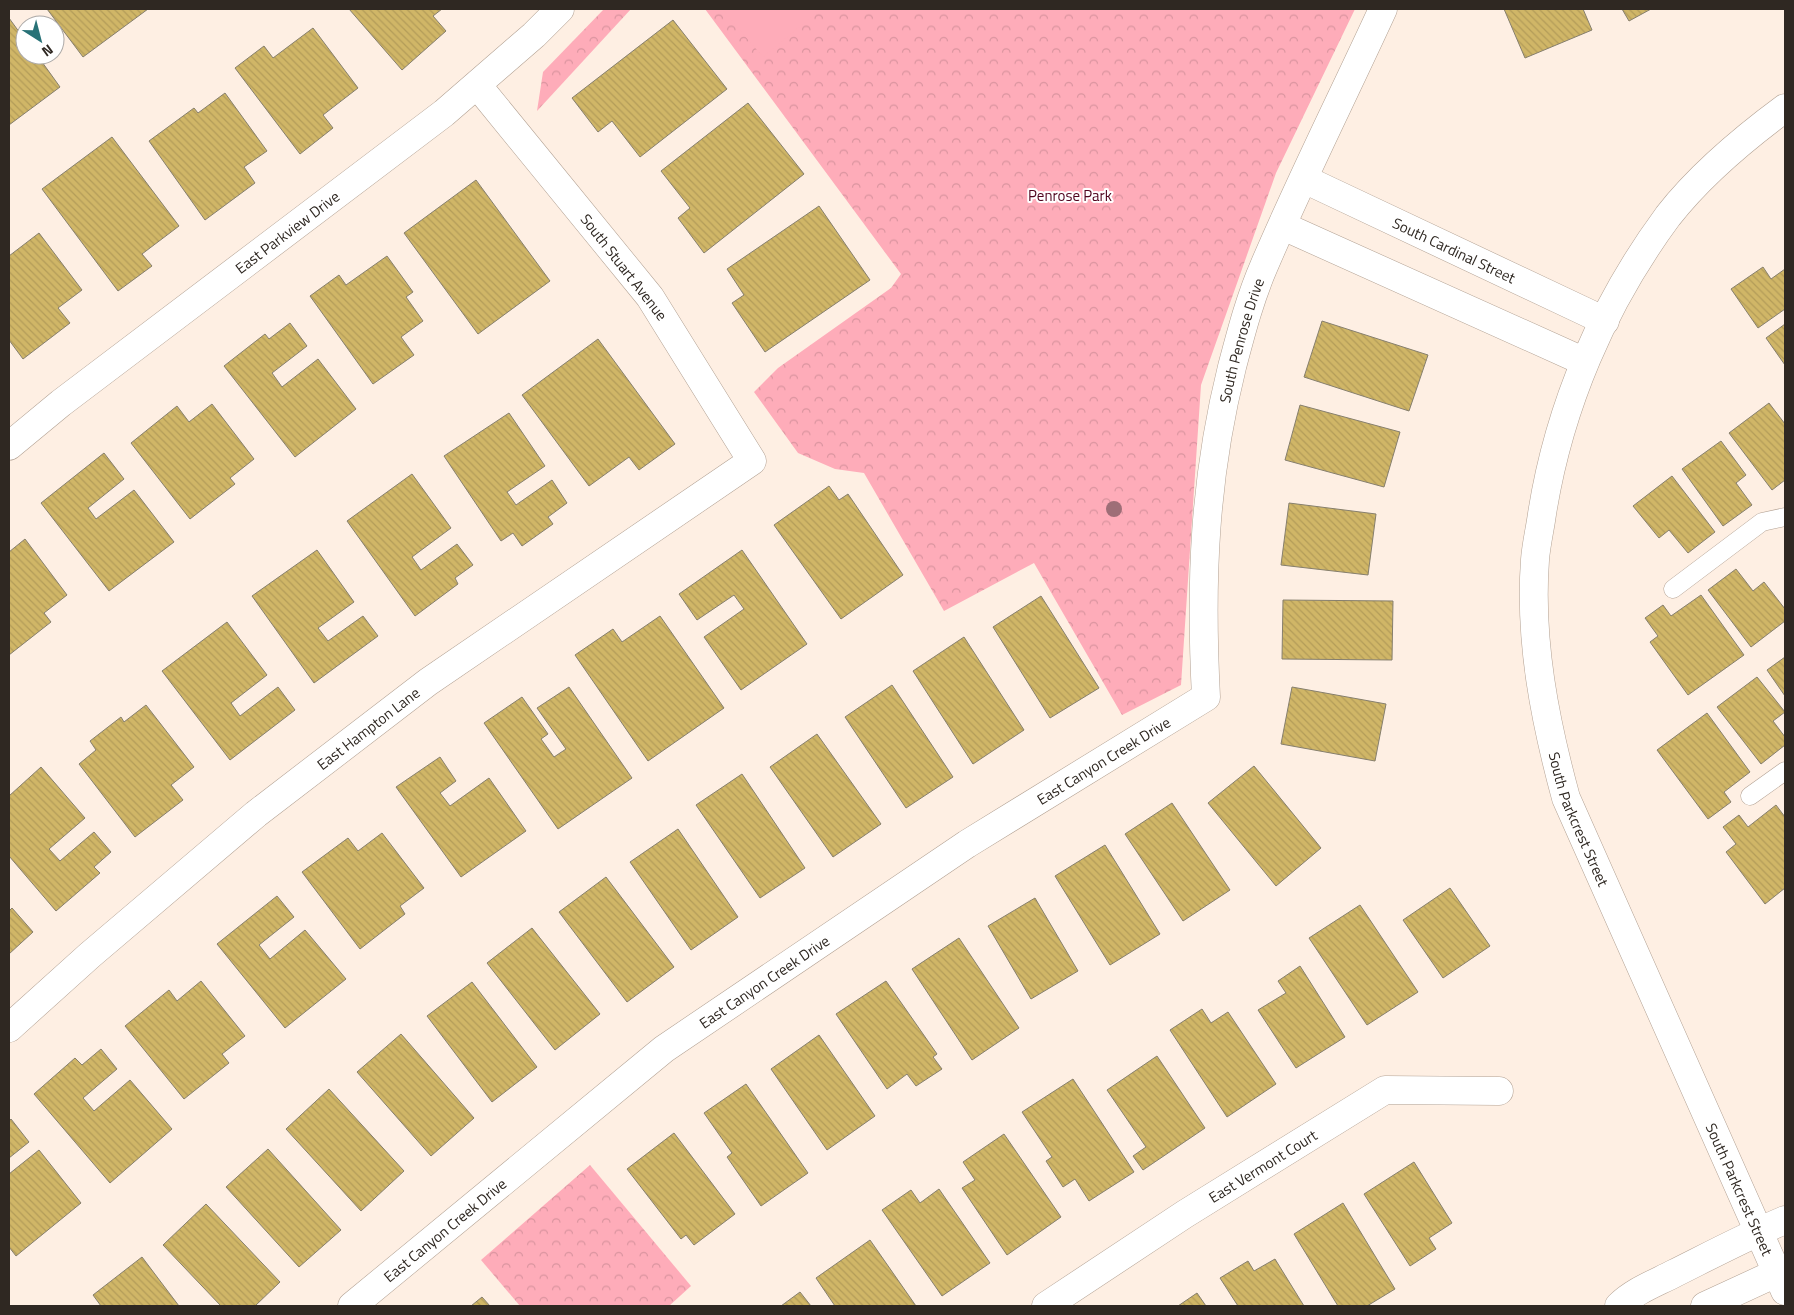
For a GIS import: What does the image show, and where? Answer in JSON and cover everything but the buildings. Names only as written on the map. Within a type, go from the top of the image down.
[{"type":"street","name":"East Parkview Drive","points":[[9,446],[61,403],[478,86],[560,9]]},
{"type":"street","name":"South Penrose Drive","points":[[1206,697],[1202,606],[1203,551],[1210,478],[1222,406],[1240,336],[1263,267],[1384,9]]},
{"type":"street","name":"South Stuart Avenue","points":[[478,86],[650,297],[752,461]]},
{"type":"street","points":[[1605,321],[1632,271],[1669,215],[1715,166],[1785,108]]},
{"type":"street","name":"South Cardinal Street","points":[[1304,179],[1605,321]]},
{"type":"street","points":[[1283,226],[1584,362]]},
{"type":"street","name":"South Parkcrest Street","points":[[1605,321],[1584,362],[1562,423],[1547,483],[1535,560],[1535,615],[1539,675],[1550,738],[1566,798],[1758,1232],[1782,1278]]},
{"type":"street","name":"East Hampton Lane","points":[[9,1028],[90,955],[256,814],[428,682],[752,461]]},
{"type":"street","name":"East Canyon Creek Drive","points":[[352,1306],[664,1049],[967,844],[1206,697]]},
{"type":"street","name":"East Vermont Court","points":[[1046,1306],[1185,1214],[1385,1090],[1499,1092]]},
{"type":"street","points":[[1619,1306],[1625,1300],[1653,1284],[1785,1220]]},
{"type":"street","points":[[1704,1306],[1782,1278]]},
{"type":"lane","points":[[1673,589],[1762,522],[1785,517]]},
{"type":"lane","points":[[1750,796],[1785,770]]},
{"type":"green space","points":[[604,9],[631,9],[537,111],[543,72]]},
{"type":"green space","name":"Penrose Park","points":[[705,9],[1355,9],[1276,173],[1201,385],[1181,685],[1122,715],[1034,563],[944,611],[864,473],[835,469],[798,453],[754,392],[778,368],[891,288],[901,274]]},
{"type":"green space","points":[[722,9],[821,9],[763,57]]},
{"type":"green space","points":[[590,1165],[691,1286],[669,1306],[520,1306],[481,1260]]}]
